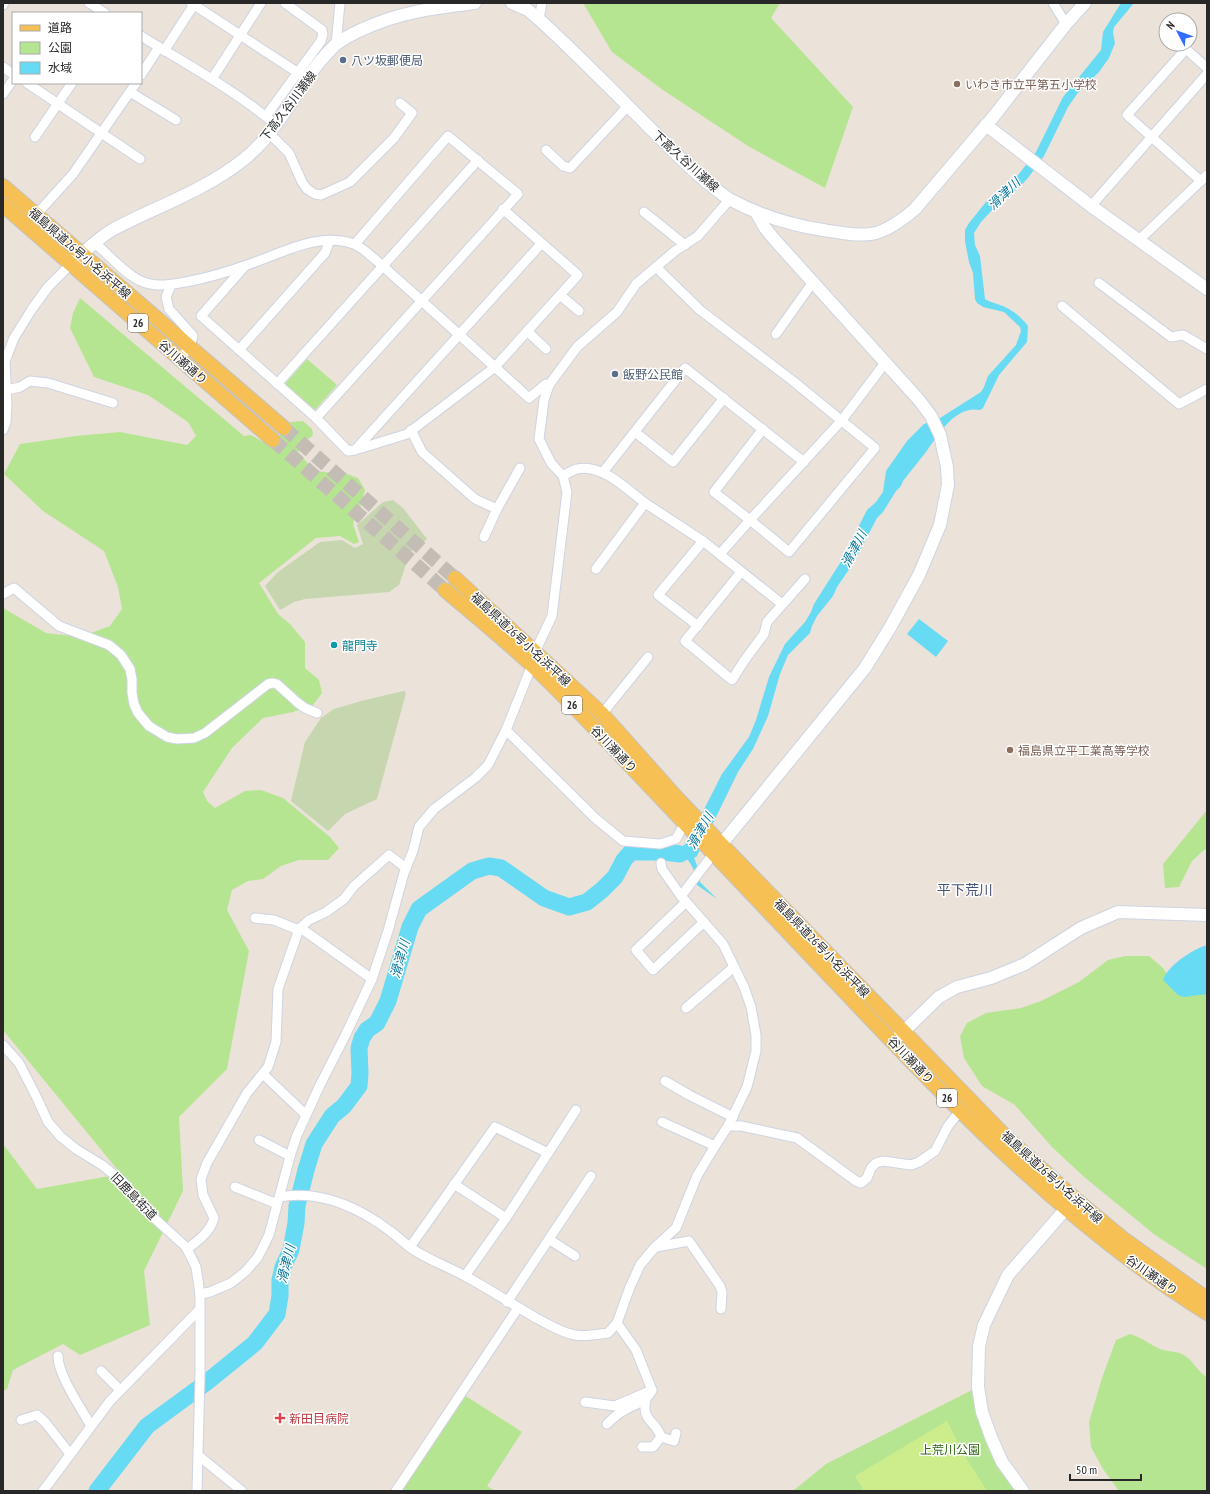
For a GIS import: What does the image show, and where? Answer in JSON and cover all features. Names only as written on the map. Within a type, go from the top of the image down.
[{"type":"main road","name":"福島県道26号小名浜平線","points":[[3,186],[36,215],[76,259],[190,347],[284,428]]},
{"type":"main road","name":"谷川瀬通り","points":[[3,205],[76,259],[179,359],[273,440]]},
{"type":"main road","name":"福島県道26号小名浜平線","points":[[455,578],[534,659],[602,714],[690,823],[904,1031],[1070,1204],[1122,1238],[1207,1299]]},
{"type":"main road","name":"谷川瀬通り","points":[[445,590],[534,659],[574,707],[690,823]]},
{"type":"main road","name":"谷川瀬通り","points":[[715,846],[893,1042],[1008,1158],[1040,1187],[1070,1204],[1135,1264],[1207,1313]]},
{"type":"street","points":[[212,79],[260,3]]},
{"type":"street","points":[[266,116],[303,76],[321,41],[323,34],[322,30],[285,3]]},
{"type":"street","points":[[336,45],[340,3]]},
{"type":"street","name":"下高久谷川瀬線","points":[[76,259],[111,231],[188,194],[219,177],[243,160],[273,129],[303,76],[336,45],[350,36],[372,25],[401,14],[424,9],[475,3]]},
{"type":"street","name":"下高久谷川瀬線","points":[[512,3],[528,10],[539,19],[702,178],[730,200],[778,220],[860,236],[873,235],[886,230],[905,218],[915,209],[986,125],[1066,24],[1085,3]]},
{"type":"street","points":[[539,19],[542,3]]},
{"type":"street","points":[[1053,3],[1066,24]]},
{"type":"street","points":[[94,4],[104,12]]},
{"type":"street","points":[[142,75],[193,4],[303,76]]},
{"type":"street","points":[[142,37],[212,79],[266,116],[289,153],[298,175],[307,189],[315,194],[321,195],[350,182],[394,138],[412,113],[400,103]]},
{"type":"street","points":[[1138,241],[1204,178],[1127,115],[1186,49],[1207,68]]},
{"type":"street","points":[[3,67],[12,73]]},
{"type":"street","points":[[1091,206],[1207,74]]},
{"type":"street","points":[[3,94],[12,81]]},
{"type":"street","points":[[28,84],[140,159]]},
{"type":"street","points":[[34,136],[71,84]]},
{"type":"street","points":[[36,215],[73,174],[135,84]]},
{"type":"street","points":[[130,92],[176,120]]},
{"type":"street","points":[[546,150],[563,166],[570,168],[628,106]]},
{"type":"street","points":[[986,125],[1138,241],[1207,289]]},
{"type":"street","points":[[316,418],[518,194],[448,136],[355,244]]},
{"type":"street","points":[[277,384],[478,160]]},
{"type":"street","points":[[200,1294],[210,1292],[231,1282],[246,1271],[258,1257],[269,1236],[290,1156],[306,1115],[372,979],[388,931],[406,868],[413,851],[419,827],[434,809],[475,778],[488,765],[506,730],[552,616],[567,492],[563,476],[551,464],[538,439],[544,400],[549,385],[577,347],[617,312],[636,284],[675,252],[698,236],[730,200]]},
{"type":"street","points":[[244,267],[202,316],[316,418],[348,451],[355,450],[407,434],[495,367],[578,275],[503,209]]},
{"type":"street","points":[[644,212],[685,246]]},
{"type":"street","points":[[704,922],[652,970],[636,950],[683,899],[715,846],[865,668],[891,626],[919,575],[940,525],[948,485],[948,467],[944,447],[931,416],[919,400],[774,239],[765,228],[756,212]]},
{"type":"street","points":[[95,243],[123,269],[142,282],[158,285],[170,285],[208,278],[244,267],[294,248],[319,241],[330,240],[355,244],[421,300],[529,398],[546,384],[549,385]]},
{"type":"street","points":[[239,350],[325,253],[330,240]]},
{"type":"street","points":[[355,450],[541,244]]},
{"type":"street","points":[[3,430],[6,422],[7,390],[4,370],[5,361],[14,338],[48,287],[76,259]]},
{"type":"street","points":[[656,267],[700,310],[842,420],[875,448],[788,552],[714,492],[763,429]]},
{"type":"street","points":[[776,334],[813,282]]},
{"type":"street","points":[[1099,283],[1171,337],[1183,336],[1207,349]]},
{"type":"street","points":[[170,285],[166,297],[169,309],[186,326],[193,336],[190,347],[179,359]]},
{"type":"street","points":[[560,295],[579,311]]},
{"type":"street","points":[[1062,306],[1179,404],[1207,388]]},
{"type":"street","points":[[528,332],[546,348]]},
{"type":"street","points":[[720,554],[842,420],[885,363]]},
{"type":"street","points":[[603,472],[685,368],[804,462]]},
{"type":"street","points":[[7,390],[20,387],[30,381],[38,381],[113,403]]},
{"type":"street","points":[[635,432],[673,462],[724,398]]},
{"type":"street","points":[[411,430],[422,452],[474,499],[497,509]]},
{"type":"street","points":[[484,537],[497,509],[520,468]]},
{"type":"street","points":[[563,476],[575,469],[585,468],[603,472],[645,503],[703,541],[782,604]]},
{"type":"street","points":[[596,569],[645,503]]},
{"type":"street","points":[[698,626],[658,595],[703,541]]},
{"type":"street","points":[[741,572],[685,641],[732,680],[764,634],[767,622],[805,579]]},
{"type":"street","points":[[3,594],[14,588],[59,626],[109,645],[121,655],[130,669],[134,704],[138,713],[149,726],[167,737],[178,739],[194,738],[205,733],[268,684],[274,683],[278,684],[305,708],[317,713]]},
{"type":"street","points":[[602,714],[648,657]]},
{"type":"street","points":[[506,730],[595,818],[623,841],[660,844],[676,839],[690,823]]},
{"type":"street","points":[[187,1249],[213,1224],[214,1218],[203,1195],[200,1179],[207,1163],[248,1093],[268,1067],[276,1042],[278,989],[298,929],[309,920],[326,912],[339,902],[354,886],[389,855],[406,868]]},
{"type":"street","points":[[234,1187],[278,1200],[291,1195],[307,1195],[334,1200],[389,1230],[424,1256],[465,1276],[507,1302],[547,1324],[576,1336],[608,1333],[617,1323],[640,1264],[655,1247],[676,1228],[697,1176],[728,1126],[747,1087],[756,1051],[756,1035],[751,1008],[744,987],[723,944],[683,899],[662,868],[661,864]]},
{"type":"street","points":[[893,1042],[939,997],[957,987],[991,978],[1025,964],[1081,928],[1118,912],[1207,914]]},
{"type":"street","points":[[255,918],[274,920],[296,929],[302,929],[372,979]]},
{"type":"street","points":[[686,1008],[734,967]]},
{"type":"street","name":"旧鹿島街道","points":[[3,1045],[19,1063],[48,1122],[61,1137],[76,1149],[102,1165],[123,1182],[142,1206],[187,1249],[196,1267],[200,1294],[200,1392],[198,1456]]},
{"type":"street","points":[[262,1074],[306,1115]]},
{"type":"street","points":[[665,1081],[733,1117]]},
{"type":"street","points":[[465,1276],[506,1218],[576,1110]]},
{"type":"street","points":[[728,1126],[741,1126],[797,1138],[856,1181],[861,1183],[867,1178],[871,1168],[876,1163],[883,1161],[911,1165],[919,1162],[935,1151],[948,1126],[960,1111]]},
{"type":"street","points":[[662,1122],[715,1146]]},
{"type":"street","points":[[410,1247],[495,1127],[548,1153]]},
{"type":"street","points":[[259,1140],[290,1156]]},
{"type":"street","points":[[507,1302],[550,1240],[591,1176]]},
{"type":"street","points":[[454,1184],[506,1218]]},
{"type":"street","points":[[1023,1491],[1002,1462],[982,1412],[978,1386],[979,1346],[984,1325],[1008,1275],[1070,1204]]},
{"type":"street","points":[[550,1240],[575,1256]]},
{"type":"street","points":[[655,1247],[689,1241],[720,1286],[722,1292],[721,1309]]},
{"type":"street","points":[[396,1491],[518,1308]]},
{"type":"street","points":[[43,1491],[110,1401],[199,1310]]},
{"type":"street","points":[[607,1424],[623,1411],[649,1397],[652,1390],[636,1350],[617,1323]]},
{"type":"street","points":[[58,1356],[58,1362],[67,1384],[91,1426]]},
{"type":"street","points":[[101,1371],[120,1390]]},
{"type":"street","points":[[585,1402],[615,1406],[652,1390]]},
{"type":"street","points":[[646,1399],[644,1408],[646,1416],[659,1432],[660,1437]]},
{"type":"street","points":[[21,1420],[37,1415],[45,1422],[70,1454]]},
{"type":"street","points":[[660,1437],[674,1440],[676,1433]]},
{"type":"street","points":[[642,1447],[653,1447],[660,1437]]},
{"type":"street","points":[[197,1491],[198,1456]]},
{"type":"street","points":[[198,1456],[242,1491]]},
{"type":"green space","points":[[583,3],[780,3],[771,18],[853,107],[825,188],[748,146],[663,90],[612,52]]},
{"type":"green space","points":[[80,298],[244,436],[251,435],[270,446],[291,422],[303,421],[312,429],[313,435],[304,443],[298,452],[314,471],[341,472],[358,478],[365,490],[360,508],[353,524],[359,542],[354,544],[340,536],[316,538],[259,583],[278,614],[290,624],[305,642],[305,668],[319,680],[322,693],[313,705],[293,712],[263,718],[232,748],[203,792],[207,801],[215,808],[245,791],[261,790],[283,798],[330,837],[339,848],[328,860],[299,860],[281,866],[263,879],[248,881],[232,890],[227,910],[249,951],[227,1069],[179,1117],[183,1191],[144,1271],[150,1325],[80,1355],[63,1344],[13,1370],[7,1389],[3,1391],[3,1144],[37,1189],[121,1174],[3,1030],[3,608],[46,633],[80,637],[110,626],[122,609],[118,587],[104,551],[43,511],[4,474],[20,444],[76,436],[120,432],[187,445],[196,436],[188,422],[148,395],[94,377],[70,328],[73,313]]},
{"type":"green space","points":[[307,359],[337,385],[315,410],[285,384]]},
{"type":"green space","points":[[393,500],[403,508],[427,539],[410,552],[399,585],[389,592],[305,599],[294,602],[280,610],[265,586],[278,572],[320,542],[342,540],[355,548],[363,544],[357,525],[383,502]]},
{"type":"green space","points":[[404,691],[406,693],[377,799],[345,814],[328,831],[291,801],[305,742],[321,718],[334,709]]},
{"type":"green space","points":[[1207,810],[1207,849],[1192,861],[1179,887],[1165,888],[1163,864]]},
{"type":"green space","points":[[1125,956],[1149,956],[1162,967],[1174,983],[1207,993],[1207,1269],[1155,1235],[1083,1176],[1052,1147],[1015,1105],[982,1086],[964,1058],[960,1036],[967,1023],[986,1013],[1021,1008],[1041,1001],[1079,982],[1108,960]]},
{"type":"green space","points":[[1130,1334],[1139,1337],[1163,1350],[1177,1352],[1186,1356],[1200,1372],[1207,1377],[1207,1491],[1119,1491],[1103,1469],[1091,1447],[1089,1422],[1102,1378],[1116,1340]]},
{"type":"green space","name":"上荒川公園","points":[[978,1387],[982,1412],[1023,1491],[793,1491],[826,1464]]},
{"type":"green space","points":[[461,1393],[522,1432],[487,1486],[495,1491],[396,1491]]},
{"type":"green space","points":[[947,1421],[963,1453],[987,1491],[864,1491],[855,1476]]},
{"type":"water","points":[[1121,3],[1134,3],[1114,27],[1113,32],[1115,43],[1109,58],[1099,72],[1077,94],[1068,107],[1044,156],[1028,178],[994,208],[981,222],[974,233],[975,245],[980,256],[985,299],[1008,309],[1022,319],[1028,326],[1027,342],[999,375],[983,408],[980,410],[963,412],[948,423],[903,481],[883,512],[877,518],[854,562],[837,587],[833,596],[817,616],[810,633],[788,655],[780,674],[768,716],[753,749],[738,772],[697,856],[694,858],[698,868],[700,882],[717,899],[697,885],[692,866],[688,860],[658,858],[657,848],[681,847],[687,843],[722,774],[749,737],[756,720],[769,677],[785,644],[805,622],[814,604],[840,563],[867,510],[876,502],[883,492],[886,471],[907,441],[924,424],[940,418],[981,392],[988,376],[1016,345],[1021,331],[1020,327],[1004,312],[983,307],[977,303],[975,299],[973,273],[969,262],[965,241],[965,230],[986,202],[1012,183],[1036,152],[1063,97],[1101,50],[1103,32]]},
{"type":"water","points":[[919,619],[948,641],[936,657],[907,634]]},
{"type":"water","points":[[1207,945],[1207,994],[1184,997],[1178,995],[1163,980],[1165,975],[1181,959],[1195,950]]},
{"type":"waterway","name":"滑津川","points":[[97,1491],[147,1426],[207,1382],[255,1343],[277,1314],[280,1296],[280,1280],[283,1267],[291,1250],[296,1223],[297,1206],[314,1144],[332,1116],[344,1106],[359,1086],[359,1048],[362,1038],[367,1030],[377,1023],[388,1001],[410,927],[419,909],[472,871],[489,866],[501,868],[544,898],[569,907],[587,902],[602,890],[615,877],[624,860],[631,852],[665,852],[680,854]]},
{"type":"tunnel","points":[[284,428],[455,578]]},
{"type":"tunnel","points":[[273,440],[445,590]]},
{"type":"place","name":"八ツ坂郵便局","points":[[343,60]]},
{"type":"place","name":"いわき市立平第五小学校","points":[[957,84]]},
{"type":"place","name":"飯野公民館","points":[[615,374]]},
{"type":"place","name":"龍門寺","points":[[334,645]]},
{"type":"place","name":"福島県立平工業高等学校","points":[[1010,750]]},
{"type":"place","name":"新田目病院","points":[[280,1418]]},
{"type":"district","name":"平下荒川","points":[[965,890]]}]
